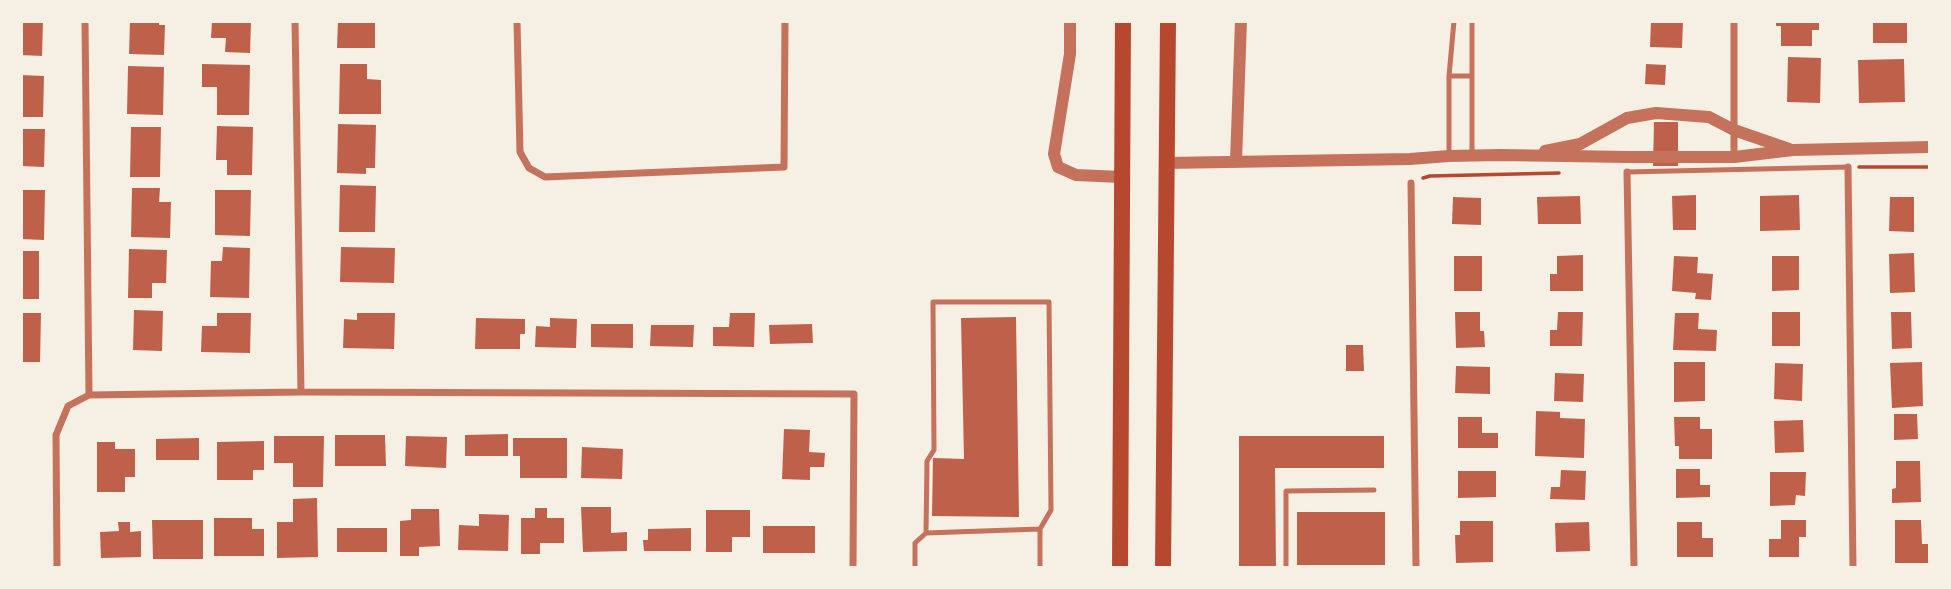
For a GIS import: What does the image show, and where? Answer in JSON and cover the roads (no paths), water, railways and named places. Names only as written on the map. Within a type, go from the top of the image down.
[{"type":"main road","points":[[1120,568],[1123,21]]},
{"type":"main road","points":[[1163,568],[1168,21]]},
{"type":"street","points":[[85,21],[89,395]]},
{"type":"street","points":[[295,21],[301,392]]},
{"type":"street","points":[[517,21],[520,152],[528,168],[544,177],[784,167],[785,21]]},
{"type":"street","points":[[1070,21],[1070,54],[1054,153],[1058,167],[1076,175],[1121,177]]},
{"type":"street","points":[[1236,162],[1241,21]]},
{"type":"street","points":[[1734,21],[1734,157]]},
{"type":"street","points":[[1517,156],[1580,144],[1627,118],[1656,113],[1709,117],[1734,130],[1793,150]]},
{"type":"street","points":[[1166,163],[1410,159],[1472,155],[1734,157],[1793,150],[1930,147]]},
{"type":"street","points":[[1847,167],[1853,568]]},
{"type":"street","points":[[1627,172],[1634,568]]},
{"type":"street","points":[[1411,183],[1416,568]]},
{"type":"street","points":[[57,568],[56,435],[68,406],[89,395],[301,392],[855,394],[853,568]]},
{"type":"lane","points":[[1449,156],[1449,76],[1454,21]]},
{"type":"lane","points":[[1472,21],[1472,155]]},
{"type":"lane","points":[[1449,76],[1472,76]]},
{"type":"lane","points":[[1627,172],[1847,167]]},
{"type":"lane","points":[[926,533],[927,461],[934,450],[933,302],[1049,302],[1051,510],[1040,529],[1040,568]]},
{"type":"lane","points":[[1286,568],[1286,491],[1374,490]]},
{"type":"lane","points":[[915,568],[915,543],[926,533],[1040,529]]}]
